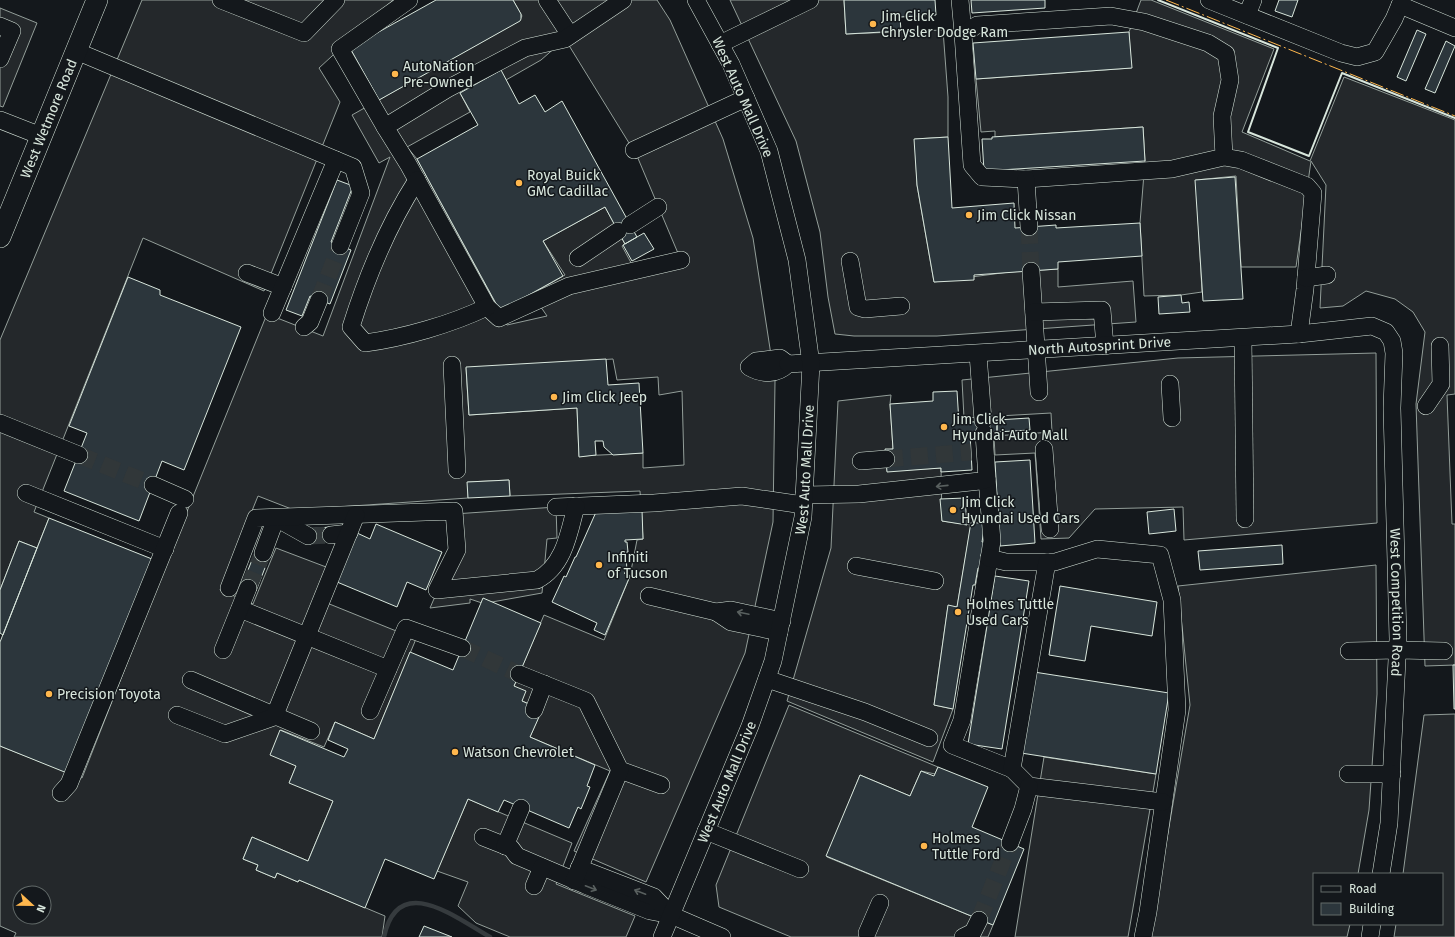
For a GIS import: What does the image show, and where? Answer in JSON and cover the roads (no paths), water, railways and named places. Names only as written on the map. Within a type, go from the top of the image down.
[{"type":"main road","name":"West Wetmore Road","points":[[0,237],[97,0]]},
{"type":"street","points":[[221,0],[304,33],[336,0]]},
{"type":"street","points":[[409,0],[340,49],[417,180],[487,308],[499,318],[569,286],[681,260]]},
{"type":"street","points":[[547,0],[570,35]]},
{"type":"street","points":[[385,127],[447,89],[525,48],[564,39],[623,0]]},
{"type":"street","name":"West Auto Mall Drive","points":[[662,937],[750,726],[773,661],[802,517],[811,364],[797,260],[769,152],[746,98],[720,44],[696,0]]},
{"type":"street","points":[[720,44],[810,0]]},
{"type":"street","points":[[960,0],[972,165],[982,177],[1026,179],[1172,169],[1224,157],[1241,160],[1307,186],[1313,193],[1306,278],[1299,334]]},
{"type":"street","points":[[1209,0],[1250,8],[1280,29],[1341,53],[1357,57],[1375,52],[1394,19],[1401,2],[1455,28]]},
{"type":"street","points":[[963,34],[977,25],[1111,16],[1144,22],[1208,43],[1226,54],[1230,80],[1222,116],[1224,157]]},
{"type":"street","points":[[0,26],[12,30],[0,59]]},
{"type":"street","points":[[76,51],[353,167],[361,193],[340,246]]},
{"type":"street","points":[[634,150],[746,98]]},
{"type":"street","points":[[0,120],[41,136]]},
{"type":"street","points":[[272,313],[336,160]]},
{"type":"street","points":[[1026,179],[1029,227]]},
{"type":"street","points":[[417,180],[400,206],[362,293],[352,328],[365,343],[385,340],[468,316],[487,308]]},
{"type":"street","points":[[578,258],[658,207]]},
{"type":"street","points":[[850,261],[858,307],[866,309],[901,306]]},
{"type":"street","points":[[1031,271],[1039,392]]},
{"type":"street","points":[[248,273],[283,287]]},
{"type":"street","points":[[1306,278],[1327,275]]},
{"type":"street","points":[[304,327],[310,322],[319,300]]},
{"type":"street","points":[[1033,306],[1102,310],[1105,346]]},
{"type":"street","name":"North Autosprint Drive","points":[[788,364],[811,364],[1242,338],[1299,334],[1372,326],[1386,332]]},
{"type":"street","name":"West Competition Road","points":[[1381,873],[1389,823],[1398,650],[1392,408],[1394,353],[1392,341],[1386,332]]},
{"type":"street","points":[[1242,338],[1245,519]]},
{"type":"street","points":[[1426,406],[1441,384],[1440,346]]},
{"type":"street","points":[[978,354],[984,427],[978,451],[984,480],[992,541],[962,720],[952,745],[1012,769],[1029,786],[1163,802]]},
{"type":"street","points":[[452,365],[457,470]]},
{"type":"street","points":[[1170,384],[1172,418]]},
{"type":"street","points":[[0,422],[79,454]]},
{"type":"street","points":[[1044,449],[1050,530]]},
{"type":"street","points":[[861,461],[886,459]]},
{"type":"street","points":[[556,507],[654,503],[742,496],[803,500],[984,480]]},
{"type":"street","points":[[61,793],[69,784],[182,506],[153,485]]},
{"type":"street","points":[[26,493],[165,549]]},
{"type":"street","points":[[229,588],[256,518],[454,511],[457,550],[437,590],[537,580],[545,576],[558,561],[564,548],[576,506]]},
{"type":"street","points":[[177,715],[224,734],[274,717],[356,515]]},
{"type":"street","points":[[276,518],[308,536]]},
{"type":"street","points":[[263,552],[276,518]]},
{"type":"street","points":[[331,535],[349,533]]},
{"type":"street","points":[[989,558],[1006,562],[1055,562],[1097,549],[1160,555],[1172,600],[1177,710],[1148,912],[1143,937]]},
{"type":"street","points":[[1012,769],[1047,562]]},
{"type":"street","points":[[856,566],[936,581]]},
{"type":"street","points":[[223,650],[248,588]]},
{"type":"street","points":[[649,596],[716,612],[731,622],[780,626]]},
{"type":"street","points":[[240,609],[388,669]]},
{"type":"street","points":[[370,711],[406,628],[462,648]]},
{"type":"street","points":[[1349,651],[1444,651]]},
{"type":"street","points":[[519,674],[586,701],[620,770],[661,785]]},
{"type":"street","points":[[767,679],[865,712],[930,738]]},
{"type":"street","points":[[191,680],[274,717],[311,731]]},
{"type":"street","points":[[534,710],[544,684]]},
{"type":"street","points":[[577,875],[620,770]]},
{"type":"street","points":[[1348,774],[1392,774]]},
{"type":"street","points":[[1010,843],[1024,809],[1029,786]]},
{"type":"street","points":[[513,849],[521,808]]},
{"type":"street","points":[[706,831],[800,869]]},
{"type":"street","points":[[483,837],[513,849],[542,867],[615,882]]},
{"type":"street","points":[[589,847],[590,858],[601,873],[615,882],[654,898],[671,915]]},
{"type":"street","points":[[534,886],[542,867]]},
{"type":"street","points":[[577,875],[650,911],[671,915],[722,937]]},
{"type":"street","points":[[867,933],[880,904]]},
{"type":"street","points":[[963,937],[973,932],[979,920]]},
{"type":"street","points":[[1370,937],[1372,925]]},
{"type":"waterway","points":[[384,937],[391,917],[402,906],[415,903],[430,905],[445,911],[490,937]]},
{"type":"tunnel","points":[[1029,227],[1031,271]]},
{"type":"tunnel","points":[[319,300],[340,246]]},
{"type":"tunnel","points":[[886,459],[971,452]]},
{"type":"tunnel","points":[[79,455],[153,485]]},
{"type":"tunnel","points":[[308,536],[331,535]]},
{"type":"tunnel","points":[[248,588],[263,553]]},
{"type":"tunnel","points":[[462,648],[519,674]]},
{"type":"tunnel","points":[[979,920],[1010,843]]},
{"type":"place","name":"Jim Click Chrysler Dodge Ram","points":[[873,24]]},
{"type":"place","name":"AutoNation Pre-Owned","points":[[395,74]]},
{"type":"place","name":"Royal Buick GMC Cadillac","points":[[519,183]]},
{"type":"place","name":"Jim Click Nissan","points":[[969,215]]},
{"type":"place","name":"Jim Click Jeep","points":[[554,397]]},
{"type":"place","name":"Jim Click Hyundai Auto Mall","points":[[944,427]]},
{"type":"place","name":"Jim Click Hyundai Used Cars","points":[[953,510]]},
{"type":"place","name":"Infiniti of Tucson","points":[[599,565]]},
{"type":"place","name":"Holmes Tuttle Used Cars","points":[[958,612]]},
{"type":"place","name":"Precision Toyota","points":[[49,694]]},
{"type":"place","name":"Watson Chevrolet","points":[[455,752]]},
{"type":"place","name":"Holmes Tuttle Ford","points":[[924,846]]}]
